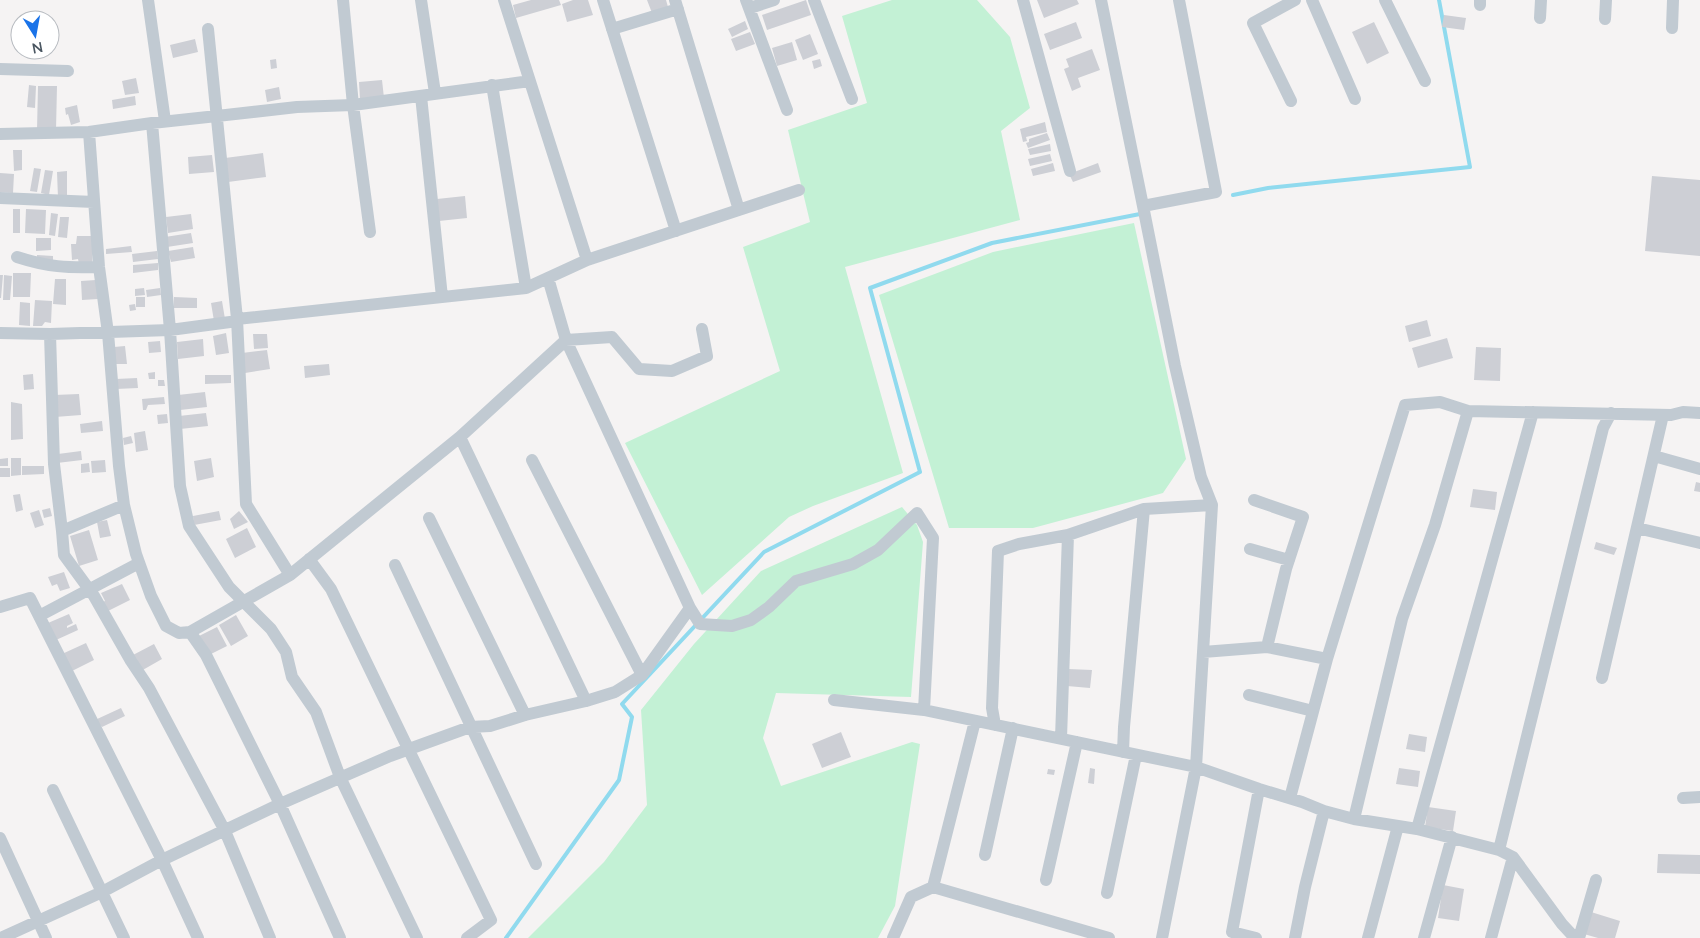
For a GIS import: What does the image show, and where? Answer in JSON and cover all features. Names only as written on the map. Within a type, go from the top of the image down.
[{"type":"street","points":[[148,0],[166,121]]},
{"type":"street","points":[[343,0],[352,105],[370,232]]},
{"type":"street","points":[[421,0],[436,93]]},
{"type":"street","points":[[504,0],[587,260]]},
{"type":"street","points":[[602,0],[676,231]]},
{"type":"street","points":[[774,0],[748,4],[787,110]]},
{"type":"street","points":[[814,0],[852,99]]},
{"type":"street","points":[[1023,0],[1070,170]]},
{"type":"street","points":[[1101,0],[1175,366],[1200,477],[1212,505],[1196,767],[1162,938]]},
{"type":"street","points":[[1142,206],[1216,192],[1178,0]]},
{"type":"street","points":[[1291,101],[1252,23],[1295,0]]},
{"type":"street","points":[[1312,0],[1355,99]]},
{"type":"street","points":[[1385,0],[1425,81]]},
{"type":"street","points":[[1540,18],[1541,0]]},
{"type":"street","points":[[1605,19],[1606,0]]},
{"type":"street","points":[[1672,28],[1674,0]]},
{"type":"street","points":[[612,29],[677,4],[739,210]]},
{"type":"street","points":[[208,29],[237,318],[246,504],[290,576]]},
{"type":"street","points":[[0,69],[68,71]]},
{"type":"street","points":[[0,134],[89,132],[166,121],[297,107],[352,105],[530,81]]},
{"type":"street","points":[[492,85],[526,288]]},
{"type":"street","points":[[421,96],[442,297]]},
{"type":"street","points":[[152,123],[170,330],[180,486],[189,526],[229,587],[271,629],[286,652],[292,677],[316,712],[340,777],[416,938]]},
{"type":"street","points":[[89,132],[99,267],[108,332],[124,505],[139,563],[151,596],[166,626],[179,634],[190,632],[290,576],[460,437],[566,340],[612,337],[639,370],[672,372],[706,356],[702,329]]},
{"type":"street","points":[[0,333],[50,334],[170,330],[230,322],[237,318],[526,288],[587,260],[799,190]]},
{"type":"street","points":[[0,198],[94,202]]},
{"type":"street","points":[[17,257],[41,265],[70,268],[99,267]]},
{"type":"street","points":[[548,278],[566,340],[695,616],[732,626],[751,620],[769,607],[796,581],[853,564],[878,550],[917,512],[933,538],[924,710]]},
{"type":"street","points":[[50,334],[54,464],[64,555],[90,590],[149,688],[224,831],[270,938]]},
{"type":"street","points":[[1290,798],[1328,659],[1405,404],[1440,402],[1468,411],[1663,415],[1683,412],[1700,413]]},
{"type":"street","points":[[1354,819],[1402,618],[1435,525],[1468,411]]},
{"type":"street","points":[[1417,830],[1532,412]]},
{"type":"street","points":[[1499,850],[1604,428],[1611,414]]},
{"type":"street","points":[[1602,678],[1663,415]]},
{"type":"street","points":[[460,437],[586,702]]},
{"type":"street","points":[[1654,456],[1700,469]]},
{"type":"street","points":[[532,460],[642,675]]},
{"type":"street","points":[[1254,500],[1304,517],[1289,560],[1267,647]]},
{"type":"street","points":[[62,531],[124,505]]},
{"type":"street","points":[[995,725],[992,708],[998,551],[1019,544],[1068,535],[1144,509],[1212,505]]},
{"type":"street","points":[[1123,752],[1144,509]]},
{"type":"street","points":[[429,518],[525,715]]},
{"type":"street","points":[[1637,528],[1700,543]]},
{"type":"street","points":[[1061,738],[1068,535]]},
{"type":"street","points":[[1250,549],[1289,560]]},
{"type":"street","points":[[309,559],[330,589],[491,920],[467,938]]},
{"type":"street","points":[[39,616],[139,563]]},
{"type":"street","points":[[395,565],[536,864]]},
{"type":"street","points":[[0,608],[30,598],[162,860],[198,938]]},
{"type":"street","points":[[0,938],[102,892],[162,860],[280,804],[407,749],[470,727],[490,726],[525,715],[586,702],[615,692],[642,675],[695,616]]},
{"type":"street","points":[[190,632],[206,655],[280,804],[340,938]]},
{"type":"street","points":[[1203,652],[1267,647],[1328,659]]},
{"type":"street","points":[[1249,695],[1313,712]]},
{"type":"street","points":[[834,700],[924,710],[1061,738],[1136,756],[1196,767],[1259,790],[1290,798],[1324,812],[1452,837],[1499,850],[1513,857],[1562,924],[1577,938],[1596,880]]},
{"type":"street","points":[[933,887],[976,721]]},
{"type":"street","points":[[985,855],[1013,728]]},
{"type":"street","points":[[1046,880],[1077,742]]},
{"type":"street","points":[[1107,893],[1136,756]]},
{"type":"street","points":[[53,790],[124,938]]},
{"type":"street","points":[[1256,938],[1232,932],[1259,790]]},
{"type":"street","points":[[1683,798],[1700,797]]},
{"type":"street","points":[[1295,938],[1304,887],[1324,812]]},
{"type":"street","points":[[1368,938],[1398,826]]},
{"type":"street","points":[[1424,938],[1452,837]]},
{"type":"street","points":[[0,838],[46,938]]},
{"type":"street","points":[[1491,938],[1513,857]]},
{"type":"street","points":[[893,938],[911,897],[933,887],[1109,938]]},
{"type":"green space","points":[[892,0],[977,0],[1010,37],[1030,108],[1001,131],[1020,220],[845,267],[903,473],[813,506],[789,517],[702,595],[625,443],[780,371],[743,247],[810,222],[788,130],[867,103],[842,16]]},
{"type":"green space","points":[[1134,223],[1186,459],[1163,493],[1033,528],[949,528],[879,295],[993,252]]},
{"type":"green space","points":[[902,507],[917,525],[923,542],[911,697],[776,693],[763,738],[781,786],[912,742],[920,744],[895,906],[878,938],[528,938],[604,862],[647,805],[641,710],[694,644],[761,571]]},
{"type":"building","points":[[531,0],[559,0],[561,5],[516,18],[513,5]]},
{"type":"building","points":[[573,0],[588,0],[593,15],[567,22],[562,4]]},
{"type":"building","points":[[647,0],[666,0],[668,7],[652,13]]},
{"type":"building","points":[[806,0],[811,15],[767,30],[762,15]]},
{"type":"building","points":[[1037,0],[1077,0],[1079,4],[1044,18]]},
{"type":"building","points":[[1444,15],[1466,18],[1464,30],[1442,27]]},
{"type":"building","points":[[745,21],[748,29],[732,37],[728,29]]},
{"type":"building","points":[[1076,22],[1082,38],[1050,50],[1044,34]]},
{"type":"building","points":[[1374,22],[1389,53],[1367,64],[1352,32]]},
{"type":"building","points":[[750,32],[755,44],[736,51],[731,39]]},
{"type":"building","points":[[810,34],[818,54],[803,60],[795,40]]},
{"type":"building","points":[[195,39],[198,52],[173,58],[170,45]]},
{"type":"building","points":[[792,42],[797,60],[777,66],[772,48]]},
{"type":"building","points":[[1092,49],[1100,70],[1078,78],[1081,87],[1072,91],[1064,69],[1069,67],[1066,59]]},
{"type":"building","points":[[276,59],[277,68],[271,69],[270,60]]},
{"type":"building","points":[[820,59],[822,66],[814,69],[812,61]]},
{"type":"building","points":[[136,78],[139,93],[125,95],[122,81]]},
{"type":"building","points":[[382,80],[384,98],[360,100],[359,82]]},
{"type":"building","points":[[29,85],[36,86],[35,108],[27,107]]},
{"type":"building","points":[[38,86],[57,86],[56,130],[37,130]]},
{"type":"building","points":[[279,87],[281,99],[267,102],[265,90]]},
{"type":"building","points":[[135,96],[136,105],[113,109],[112,100]]},
{"type":"building","points":[[77,105],[80,122],[71,125],[65,108]]},
{"type":"building","points":[[1045,122],[1047,132],[1026,137],[1027,141],[1023,142],[1020,129]]},
{"type":"building","points":[[1047,133],[1050,140],[1028,148],[1026,143],[1029,142],[1029,139]]},
{"type":"building","points":[[1050,144],[1051,151],[1030,155],[1028,149]]},
{"type":"building","points":[[13,150],[22,150],[22,170],[14,171]]},
{"type":"building","points":[[263,153],[266,177],[228,182],[225,158]]},
{"type":"building","points":[[1050,154],[1052,161],[1030,166],[1028,159]]},
{"type":"building","points":[[212,155],[214,172],[189,174],[188,157]]},
{"type":"building","points":[[1053,163],[1055,171],[1033,176],[1031,169]]},
{"type":"building","points":[[1098,163],[1101,172],[1073,182],[1069,174]]},
{"type":"building","points":[[34,168],[41,169],[37,192],[30,191]]},
{"type":"building","points":[[45,170],[53,171],[49,195],[41,193]]},
{"type":"building","points":[[67,171],[67,198],[58,198],[57,172]]},
{"type":"building","points":[[0,173],[14,174],[13,193],[0,192]]},
{"type":"building","points":[[1652,176],[1700,180],[1700,256],[1645,251]]},
{"type":"building","points":[[465,196],[467,218],[439,221],[437,199]]},
{"type":"building","points":[[13,209],[20,209],[20,233],[13,233]]},
{"type":"building","points":[[26,209],[46,210],[45,234],[25,233]]},
{"type":"building","points":[[51,213],[58,214],[55,236],[49,235]]},
{"type":"building","points":[[191,214],[193,229],[168,233],[166,217]]},
{"type":"building","points":[[60,217],[69,217],[67,238],[58,237]]},
{"type":"building","points":[[191,233],[193,243],[167,247],[165,237]]},
{"type":"building","points":[[77,236],[92,236],[92,264],[79,264],[78,259],[72,260],[71,244],[76,244]]},
{"type":"building","points":[[36,238],[51,238],[51,250],[36,251]]},
{"type":"building","points":[[131,246],[132,252],[106,254],[106,249]]},
{"type":"building","points":[[193,247],[195,258],[171,262],[168,251]]},
{"type":"building","points":[[157,251],[158,259],[133,262],[132,254]]},
{"type":"building","points":[[37,255],[53,256],[53,261],[37,261]]},
{"type":"building","points":[[158,263],[158,270],[133,273],[133,265]]},
{"type":"building","points":[[13,273],[31,273],[30,297],[13,297]]},
{"type":"building","points":[[0,275],[3,275],[1,298],[0,298]]},
{"type":"building","points":[[4,275],[12,276],[10,300],[3,300]]},
{"type":"building","points":[[55,279],[66,279],[66,305],[53,304]]},
{"type":"building","points":[[96,280],[98,299],[82,300],[81,281]]},
{"type":"building","points":[[144,288],[145,295],[135,296],[135,289]]},
{"type":"building","points":[[160,288],[161,295],[147,297],[146,290]]},
{"type":"building","points":[[136,297],[145,297],[145,307],[136,307]]},
{"type":"building","points":[[174,297],[197,298],[197,308],[174,308]]},
{"type":"building","points":[[35,300],[52,301],[51,323],[45,322],[42,326],[33,326]]},
{"type":"building","points":[[222,301],[225,319],[214,321],[211,303]]},
{"type":"building","points":[[20,302],[30,303],[30,326],[19,325]]},
{"type":"building","points":[[135,304],[136,310],[130,311],[129,305]]},
{"type":"building","points":[[1427,320],[1431,336],[1409,342],[1405,326]]},
{"type":"building","points":[[226,333],[229,353],[216,355],[213,336]]},
{"type":"building","points":[[253,334],[267,334],[268,348],[254,349]]},
{"type":"building","points":[[1447,338],[1453,358],[1418,368],[1412,348]]},
{"type":"building","points":[[203,339],[204,356],[178,359],[177,342]]},
{"type":"building","points":[[160,341],[161,352],[149,353],[148,342]]},
{"type":"building","points":[[125,346],[127,364],[115,364],[114,347]]},
{"type":"building","points":[[1476,347],[1501,348],[1500,381],[1474,380]]},
{"type":"building","points":[[267,350],[270,369],[245,373],[242,353]]},
{"type":"building","points":[[329,364],[330,375],[305,378],[304,366]]},
{"type":"building","points":[[155,372],[155,379],[149,379],[148,373]]},
{"type":"building","points":[[33,374],[34,389],[24,390],[23,375]]},
{"type":"building","points":[[205,375],[231,375],[231,383],[205,384]]},
{"type":"building","points":[[137,378],[138,388],[116,389],[116,379]]},
{"type":"building","points":[[158,380],[164,380],[165,386],[158,386]]},
{"type":"building","points":[[205,392],[207,407],[180,410],[178,395]]},
{"type":"building","points":[[79,394],[81,415],[55,417],[54,395]]},
{"type":"building","points":[[164,397],[165,404],[148,405],[146,410],[143,410],[142,399]]},
{"type":"building","points":[[11,402],[22,404],[23,439],[11,440]]},
{"type":"building","points":[[206,413],[208,426],[180,429],[179,416]]},
{"type":"building","points":[[167,414],[168,423],[158,424],[157,415]]},
{"type":"building","points":[[102,421],[103,431],[81,433],[80,424]]},
{"type":"building","points":[[145,431],[148,450],[136,452],[134,433]]},
{"type":"building","points":[[131,436],[133,443],[124,445],[123,438]]},
{"type":"building","points":[[81,451],[82,460],[57,463],[58,454]]},
{"type":"building","points":[[8,458],[8,466],[0,466],[0,459]]},
{"type":"building","points":[[11,458],[21,458],[21,475],[11,476]]},
{"type":"building","points":[[211,458],[214,477],[197,481],[194,461]]},
{"type":"building","points":[[105,460],[106,472],[92,473],[91,461]]},
{"type":"building","points":[[89,463],[90,472],[81,473],[81,464]]},
{"type":"building","points":[[22,466],[44,466],[44,474],[22,475]]},
{"type":"building","points":[[0,468],[10,468],[10,477],[0,477]]},
{"type":"building","points":[[1696,482],[1700,483],[1700,492],[1694,491]]},
{"type":"building","points":[[1473,489],[1497,492],[1495,510],[1470,507]]},
{"type":"building","points":[[20,494],[23,510],[16,512],[13,495]]},
{"type":"building","points":[[50,508],[52,516],[44,518],[42,510]]},
{"type":"building","points":[[39,510],[44,525],[35,528],[30,513]]},
{"type":"building","points":[[219,511],[221,520],[194,525],[193,516]]},
{"type":"building","points":[[239,511],[248,522],[234,529],[230,519]]},
{"type":"building","points":[[107,520],[111,536],[100,538],[97,522]]},
{"type":"building","points":[[247,528],[256,547],[235,558],[226,539]]},
{"type":"building","points":[[89,530],[98,560],[79,566],[70,536]]},
{"type":"building","points":[[1596,542],[1617,548],[1614,555],[1594,549]]},
{"type":"building","points":[[64,572],[70,588],[60,591],[57,584],[52,586],[48,577]]},
{"type":"building","points":[[122,584],[130,600],[108,611],[101,593]]},
{"type":"building","points":[[69,614],[73,623],[67,626],[67,628],[76,624],[78,630],[56,640],[48,623]]},
{"type":"building","points":[[236,615],[248,636],[231,646],[219,625]]},
{"type":"building","points":[[217,627],[227,646],[209,655],[199,636]]},
{"type":"building","points":[[86,643],[94,660],[70,672],[62,654]]},
{"type":"building","points":[[154,644],[162,659],[141,671],[133,655]]},
{"type":"building","points":[[1068,669],[1092,670],[1090,688],[1067,686]]},
{"type":"building","points":[[121,708],[125,716],[102,727],[95,720]]},
{"type":"building","points":[[841,732],[851,757],[822,768],[812,744]]},
{"type":"building","points":[[1409,734],[1427,737],[1425,752],[1406,749]]},
{"type":"building","points":[[1090,768],[1095,769],[1094,784],[1088,783]]},
{"type":"building","points":[[1399,768],[1420,771],[1418,787],[1396,784]]},
{"type":"building","points":[[1048,769],[1055,770],[1054,775],[1047,774]]},
{"type":"building","points":[[1428,807],[1456,811],[1453,831],[1425,827]]},
{"type":"building","points":[[1658,854],[1700,855],[1700,874],[1657,873]]},
{"type":"building","points":[[1443,885],[1464,889],[1459,921],[1438,918]]},
{"type":"building","points":[[1591,912],[1620,921],[1615,938],[1598,938],[1584,934]]},
{"type":"waterway","points":[[1233,195],[1268,188],[1470,167],[1439,0]]},
{"type":"waterway","points":[[506,938],[619,780],[632,717],[622,704],[764,552],[920,472],[870,288],[992,243],[1140,214]]}]
